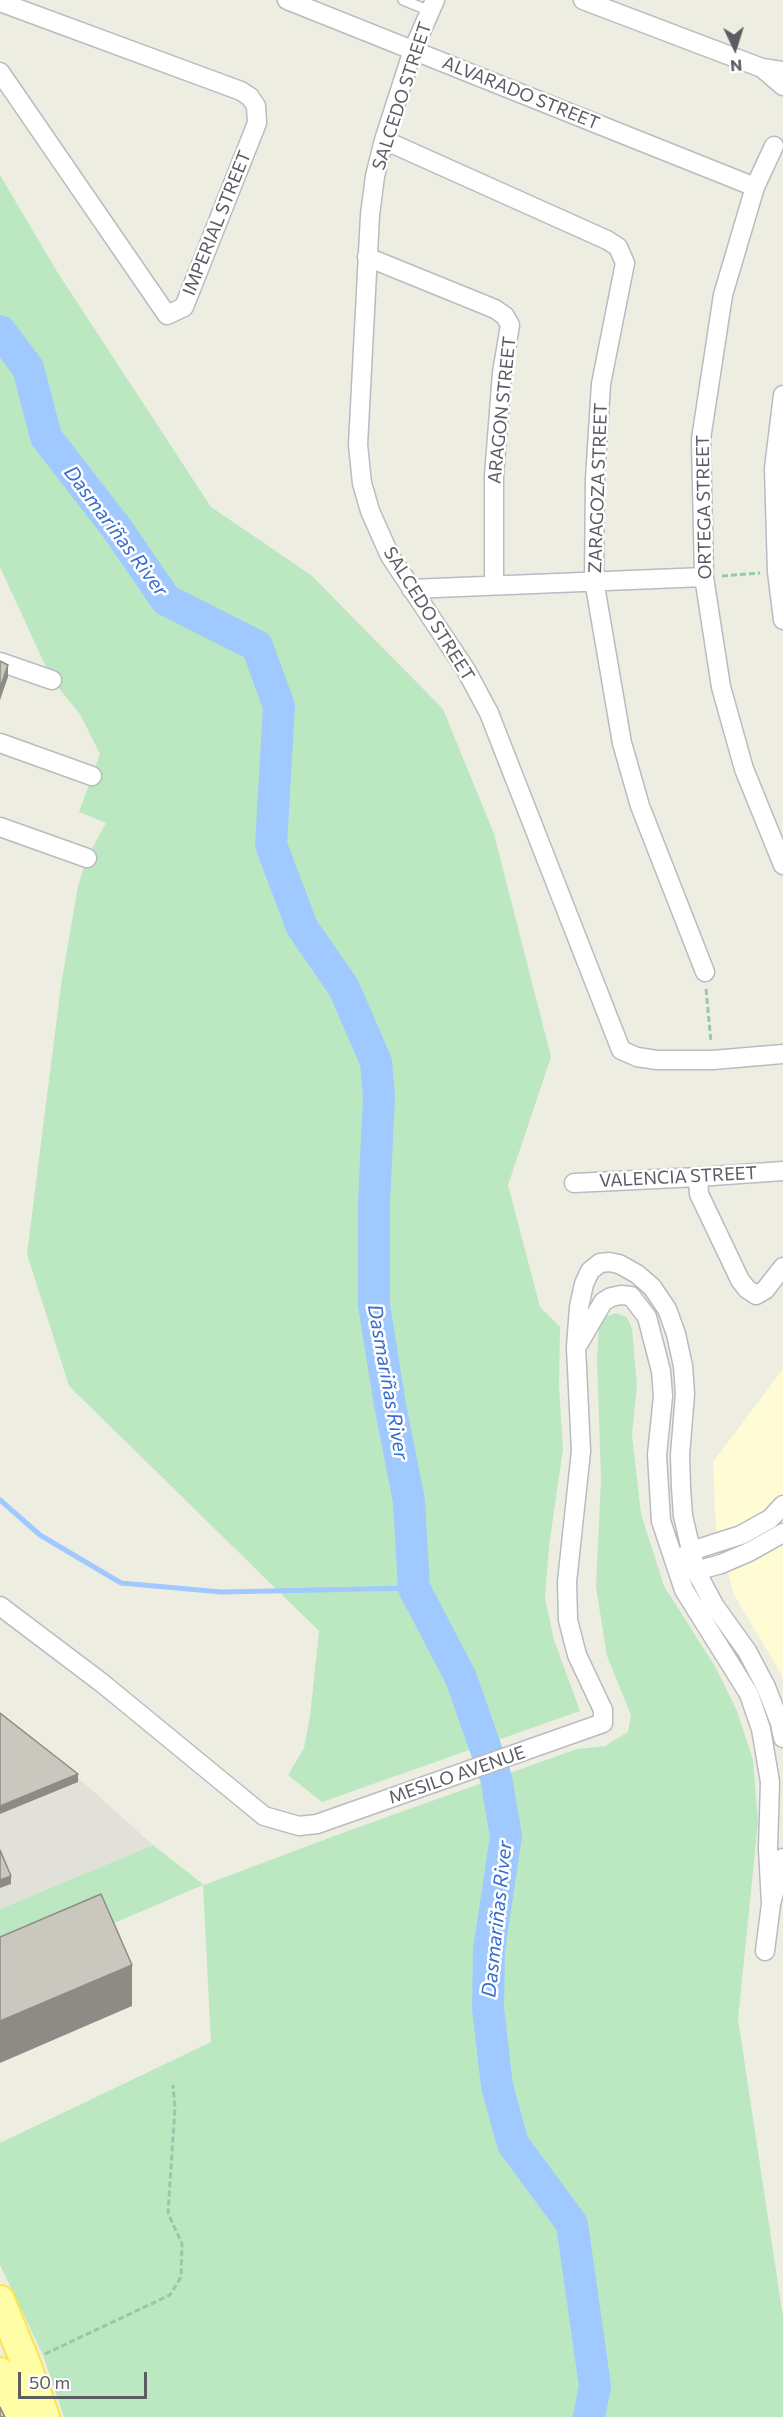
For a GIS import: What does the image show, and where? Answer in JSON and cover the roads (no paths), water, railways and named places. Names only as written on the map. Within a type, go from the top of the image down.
[{"type":"main road","points":[[0,2301],[13,2368],[16,2417]]},
{"type":"main road","points":[[13,2368],[45,2417]]},
{"type":"street","name":"ALVARADO STREET","points":[[287,0],[755,187]]},
{"type":"street","points":[[583,0],[762,68],[783,71]]},
{"type":"street","name":"IMPERIAL STREET","points":[[0,2],[241,91],[250,97],[256,106],[257,123],[184,307],[167,315],[0,72]]},
{"type":"street","name":"SALCEDO STREET","points":[[432,5],[413,50],[375,176],[367,257],[358,445],[362,483],[370,511],[390,556],[466,670],[489,713],[621,1050],[637,1057],[657,1060],[713,1060],[783,1054]]},
{"type":"street","points":[[762,68],[783,86]]},
{"type":"street","name":"ZARAGOZA STREET","points":[[384,140],[607,240],[618,247],[625,263],[601,384],[595,479],[594,580],[622,743],[653,842],[705,972]]},
{"type":"street","name":"ORTEGA STREET","points":[[774,146],[755,187],[723,295],[701,439],[704,577],[717,667],[744,769],[783,865]]},
{"type":"street","name":"ARAGON STREET","points":[[367,257],[495,309],[505,316],[510,325],[502,373],[494,476],[494,585]]},
{"type":"street","points":[[783,395],[774,468],[777,572],[783,620]]},
{"type":"street","points":[[411,590],[594,580],[704,577]]},
{"type":"street","points":[[0,662],[52,680]]},
{"type":"street","points":[[0,743],[92,776]]},
{"type":"street","points":[[0,827],[87,858]]},
{"type":"street","name":"VALENCIA STREET","points":[[574,1183],[783,1171]]},
{"type":"street","points":[[698,1177],[699,1194],[740,1280],[747,1289],[756,1294],[765,1290],[783,1267]]},
{"type":"street","name":"MESILO AVENUE","points":[[0,1606],[102,1683],[264,1816],[299,1826],[328,1820],[603,1723],[603,1710],[577,1655],[568,1620],[567,1582],[581,1450],[576,1347],[579,1307],[584,1284],[590,1271],[600,1263],[619,1264],[637,1274],[652,1287],[667,1309],[676,1334],[683,1366],[685,1394],[680,1455],[683,1516],[696,1571],[714,1605],[747,1651],[762,1678],[780,1723],[783,1738]]},
{"type":"street","points":[[576,1347],[598,1309],[611,1297],[621,1294],[631,1296],[647,1317],[661,1371],[663,1396],[657,1455],[661,1521],[684,1590],[748,1694],[761,1729],[771,1790],[768,1849],[777,1906]]},
{"type":"street","points":[[674,1564],[691,1551],[741,1535],[770,1519],[783,1505]]},
{"type":"street","points":[[674,1564],[696,1571],[721,1564],[783,1533]]},
{"type":"street","points":[[765,1951],[777,1906],[783,1858]]},
{"type":"lane","points":[[403,0],[432,5]]},
{"type":"waterway","name":"Dasmariñas River","points":[[0,331],[28,368],[46,437],[118,530],[166,600],[257,646],[279,706],[271,845],[302,927],[344,988],[376,1062],[379,1097],[374,1202],[374,1305],[390,1405],[409,1501],[414,1588],[461,1678],[496,1778],[506,1836],[489,1950],[488,2008],[497,2086],[513,2144],[572,2224],[595,2386],[589,2417]]},
{"type":"waterway","points":[[0,1500],[40,1535],[121,1583],[221,1592],[414,1588]]}]
